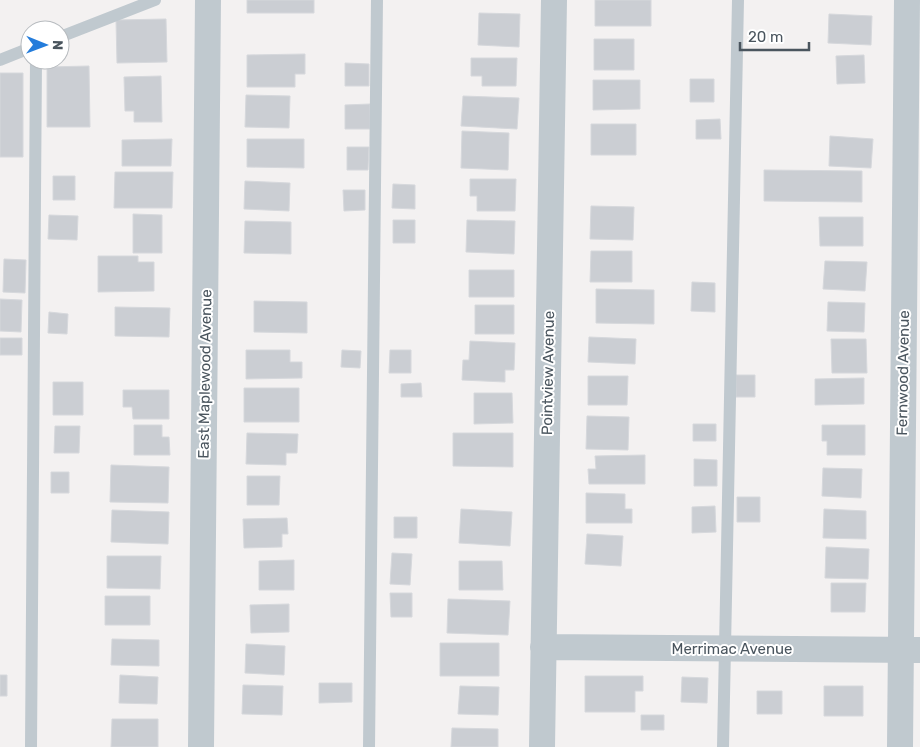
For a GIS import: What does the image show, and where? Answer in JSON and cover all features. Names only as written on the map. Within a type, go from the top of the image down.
[{"type":"street","name":"East Maplewood Avenue","points":[[201,747],[208,0]]},
{"type":"street","name":"Pointview Avenue","points":[[542,747],[554,0]]},
{"type":"street","name":"Fernwood Avenue","points":[[900,747],[910,649],[907,0]]},
{"type":"street","name":"Merrimac Avenue","points":[[543,647],[910,649]]},
{"type":"lane","points":[[70,33],[155,0]]},
{"type":"lane","points":[[369,747],[377,0]]},
{"type":"lane","points":[[724,747],[738,0]]},
{"type":"lane","points":[[0,60],[20,52]]},
{"type":"lane","points":[[31,747],[36,70]]},
{"type":"building","points":[[247,0],[314,0],[314,13],[247,13]]},
{"type":"building","points":[[595,0],[651,0],[651,26],[595,26]]},
{"type":"building","points":[[479,13],[520,14],[519,47],[478,45]]},
{"type":"building","points":[[829,14],[872,16],[871,45],[828,43]]},
{"type":"building","points":[[166,19],[167,62],[117,63],[116,20]]},
{"type":"building","points":[[594,39],[634,39],[634,70],[594,70]]},
{"type":"building","points":[[305,54],[305,74],[295,74],[295,87],[247,87],[247,55]]},
{"type":"building","points":[[864,55],[865,83],[837,84],[836,56]]},
{"type":"building","points":[[471,58],[517,58],[516,86],[482,86],[482,76],[471,76]]},
{"type":"building","points":[[345,63],[369,64],[369,86],[345,86]]},
{"type":"building","points":[[70,66],[89,66],[90,127],[47,127],[47,70],[70,70]]},
{"type":"building","points":[[0,73],[23,73],[23,157],[0,157]]},
{"type":"building","points":[[161,76],[162,122],[134,122],[134,111],[125,111],[124,77]]},
{"type":"building","points":[[690,79],[714,79],[714,102],[690,102]]},
{"type":"building","points":[[593,80],[640,80],[640,109],[593,110]]},
{"type":"building","points":[[246,95],[290,96],[289,128],[245,127]]},
{"type":"building","points":[[463,96],[519,98],[517,129],[461,126]]},
{"type":"building","points":[[370,104],[370,129],[345,129],[345,105]]},
{"type":"building","points":[[720,119],[721,139],[696,139],[696,120]]},
{"type":"building","points":[[591,124],[636,124],[636,155],[591,155]]},
{"type":"building","points":[[462,131],[509,133],[508,170],[461,168]]},
{"type":"building","points":[[830,136],[873,139],[871,168],[829,166]]},
{"type":"building","points":[[172,139],[171,166],[122,166],[122,140]]},
{"type":"building","points":[[247,139],[304,139],[304,168],[247,167]]},
{"type":"building","points":[[347,147],[369,147],[368,170],[347,170]]},
{"type":"building","points":[[764,170],[862,171],[862,202],[764,201]]},
{"type":"building","points":[[115,172],[173,172],[172,208],[114,208]]},
{"type":"building","points":[[53,176],[75,176],[75,200],[53,200]]},
{"type":"building","points":[[470,179],[516,179],[515,211],[477,211],[477,196],[470,196]]},
{"type":"building","points":[[245,181],[290,183],[289,211],[244,209]]},
{"type":"building","points":[[393,184],[415,185],[415,209],[392,208]]},
{"type":"building","points":[[343,190],[365,190],[365,210],[344,211]]},
{"type":"building","points":[[591,206],[634,207],[633,240],[590,239]]},
{"type":"building","points":[[133,214],[162,215],[162,253],[133,253]]},
{"type":"building","points":[[49,215],[78,216],[77,240],[48,239]]},
{"type":"building","points":[[819,217],[863,217],[863,246],[820,246]]},
{"type":"building","points":[[393,220],[415,220],[415,243],[393,243]]},
{"type":"building","points":[[467,220],[515,221],[514,254],[466,252]]},
{"type":"building","points":[[245,221],[291,222],[291,254],[244,253]]},
{"type":"building","points":[[591,251],[632,251],[632,282],[590,282]]},
{"type":"building","points":[[98,256],[138,256],[138,262],[154,262],[154,291],[98,292]]},
{"type":"building","points":[[4,259],[26,260],[25,293],[3,292]]},
{"type":"building","points":[[825,261],[867,262],[865,291],[823,289]]},
{"type":"building","points":[[469,270],[514,270],[514,297],[469,297]]},
{"type":"building","points":[[692,282],[715,283],[715,312],[691,311]]},
{"type":"building","points":[[596,289],[654,290],[654,324],[596,323]]},
{"type":"building","points":[[0,299],[22,300],[21,332],[0,331]]},
{"type":"building","points":[[254,301],[307,302],[307,333],[254,332]]},
{"type":"building","points":[[828,302],[865,303],[864,332],[827,331]]},
{"type":"building","points":[[475,305],[514,305],[514,334],[475,334]]},
{"type":"building","points":[[115,307],[170,308],[169,337],[115,336]]},
{"type":"building","points":[[49,312],[68,314],[67,334],[48,333]]},
{"type":"building","points":[[589,337],[636,339],[635,364],[588,362]]},
{"type":"building","points":[[0,338],[22,338],[22,355],[0,355]]},
{"type":"building","points":[[831,339],[866,339],[867,373],[832,373]]},
{"type":"building","points":[[470,341],[515,343],[514,370],[505,370],[505,382],[462,380],[463,360],[469,360]]},
{"type":"building","points":[[246,350],[290,350],[290,362],[302,362],[302,378],[246,379]]},
{"type":"building","points":[[342,350],[361,351],[360,368],[341,367]]},
{"type":"building","points":[[390,350],[411,350],[411,373],[389,373]]},
{"type":"building","points":[[736,375],[755,375],[755,397],[736,397]]},
{"type":"building","points":[[588,376],[628,376],[627,405],[588,405]]},
{"type":"building","points":[[864,378],[864,404],[815,405],[815,379]]},
{"type":"building","points":[[53,382],[83,382],[83,415],[53,415]]},
{"type":"building","points":[[421,383],[422,397],[401,397],[401,384]]},
{"type":"building","points":[[244,388],[299,388],[299,422],[244,422]]},
{"type":"building","points":[[123,390],[169,390],[169,419],[133,419],[132,407],[123,407]]},
{"type":"building","points":[[474,393],[512,393],[513,423],[474,424]]},
{"type":"building","points":[[587,416],[629,417],[628,450],[586,449]]},
{"type":"building","points":[[693,424],[716,424],[716,441],[693,441]]},
{"type":"building","points":[[134,425],[162,425],[162,437],[169,437],[170,455],[134,455]]},
{"type":"building","points":[[822,425],[865,425],[865,455],[827,455],[827,441],[822,441]]},
{"type":"building","points":[[55,426],[80,426],[79,453],[54,453]]},
{"type":"building","points":[[247,433],[298,434],[297,453],[286,453],[286,465],[246,464]]},
{"type":"building","points":[[453,433],[513,433],[513,467],[453,466]]},
{"type":"building","points":[[645,455],[645,484],[589,484],[588,469],[596,469],[595,456]]},
{"type":"building","points":[[694,459],[717,460],[717,486],[694,486]]},
{"type":"building","points":[[111,465],[169,467],[168,503],[110,502]]},
{"type":"building","points":[[823,468],[862,469],[861,498],[822,496]]},
{"type":"building","points":[[51,472],[69,472],[69,493],[51,493]]},
{"type":"building","points":[[247,476],[280,476],[279,505],[247,505]]},
{"type":"building","points":[[586,493],[625,494],[625,509],[632,509],[632,523],[586,523]]},
{"type":"building","points":[[737,497],[760,497],[760,522],[737,522]]},
{"type":"building","points":[[715,506],[716,532],[692,533],[692,507]]},
{"type":"building","points":[[461,509],[512,512],[510,546],[459,543]]},
{"type":"building","points":[[824,509],[866,511],[866,539],[823,538]]},
{"type":"building","points":[[112,510],[169,512],[168,544],[111,542]]},
{"type":"building","points":[[394,517],[417,517],[417,538],[394,538]]},
{"type":"building","points":[[287,518],[288,534],[282,534],[282,547],[244,548],[243,519]]},
{"type":"building","points":[[587,534],[623,536],[621,566],[585,564]]},
{"type":"building","points":[[826,547],[869,549],[868,579],[825,578]]},
{"type":"building","points":[[392,553],[412,554],[410,585],[390,584]]},
{"type":"building","points":[[107,556],[161,556],[160,589],[107,588]]},
{"type":"building","points":[[294,560],[294,590],[259,590],[259,561]]},
{"type":"building","points":[[459,561],[502,561],[503,590],[459,590]]},
{"type":"building","points":[[831,583],[866,583],[865,612],[831,612]]},
{"type":"building","points":[[390,593],[412,593],[412,617],[391,617]]},
{"type":"building","points":[[105,596],[150,596],[150,625],[105,625]]},
{"type":"building","points":[[448,599],[510,601],[508,635],[447,633]]},
{"type":"building","points":[[289,604],[289,632],[251,633],[250,605]]},
{"type":"building","points":[[112,639],[159,640],[159,666],[111,665]]},
{"type":"building","points":[[440,643],[499,643],[499,676],[440,676]]},
{"type":"building","points":[[246,644],[285,646],[284,675],[245,673]]},
{"type":"building","points":[[0,675],[7,675],[7,696],[0,696]]},
{"type":"building","points":[[120,675],[158,677],[157,704],[119,703]]},
{"type":"building","points":[[585,676],[643,676],[643,691],[635,691],[635,712],[585,712]]},
{"type":"building","points":[[682,677],[708,678],[707,703],[681,702]]},
{"type":"building","points":[[319,683],[352,683],[352,702],[319,703]]},
{"type":"building","points":[[243,685],[283,686],[282,715],[242,714]]},
{"type":"building","points":[[460,686],[499,687],[498,715],[458,714]]},
{"type":"building","points":[[824,686],[863,686],[863,716],[824,716]]},
{"type":"building","points":[[757,691],[782,691],[782,714],[757,714]]},
{"type":"building","points":[[641,715],[664,715],[664,730],[641,730]]},
{"type":"building","points":[[112,719],[158,719],[158,747],[111,747]]},
{"type":"building","points":[[452,728],[498,729],[498,747],[451,747]]}]
